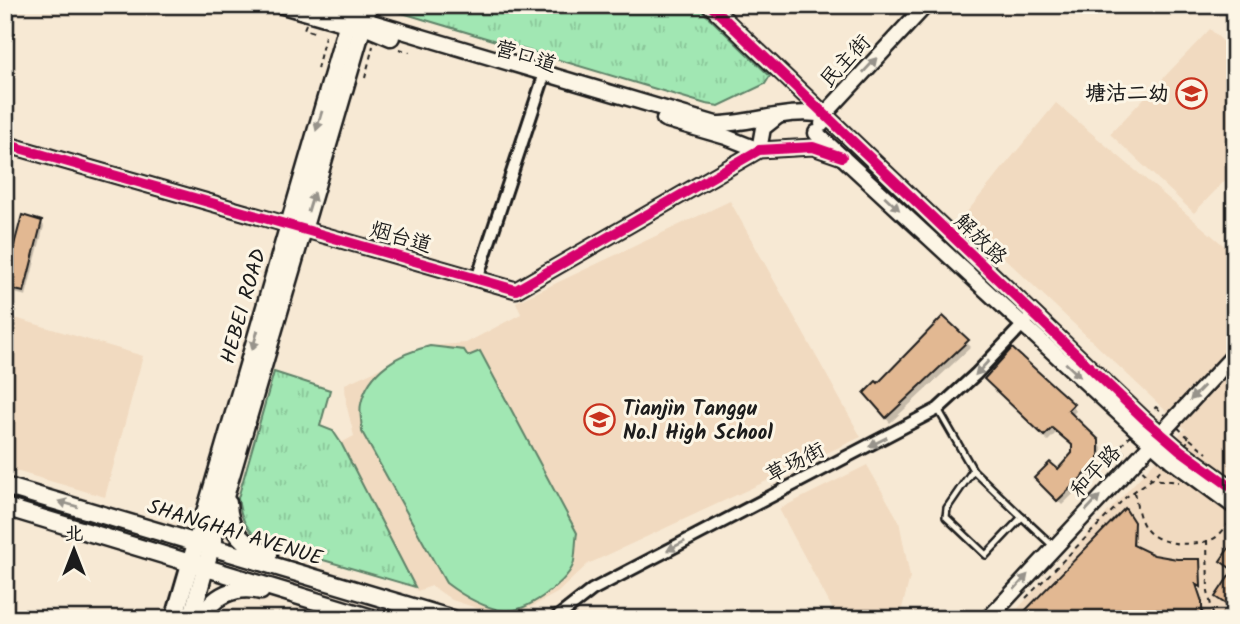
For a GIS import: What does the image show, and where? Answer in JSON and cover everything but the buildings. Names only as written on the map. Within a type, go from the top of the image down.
[{"type":"main road","points":[[318,10],[337,9],[362,15],[393,33]]},
{"type":"main road","name":"HEBEI ROAD","points":[[191,619],[203,552],[207,506],[362,15]]},
{"type":"main road","points":[[346,60],[369,42],[393,33]]},
{"type":"main road","name":"HEBEI ROAD","points":[[174,619],[180,597],[203,552],[230,479],[296,227]]},
{"type":"main road","points":[[230,479],[228,516],[240,540],[348,588]]},
{"type":"main road","name":"SHANGHAI AVENUE","points":[[5,486],[157,530],[203,552],[244,579],[375,619]]},
{"type":"main road","points":[[157,530],[180,529],[191,525],[207,506]]},
{"type":"main road","points":[[5,507],[146,548],[203,552]]},
{"type":"main road","name":"SHANGHAI AVENUE","points":[[203,552],[253,558],[453,619]]},
{"type":"main road","points":[[202,619],[205,610],[216,599],[233,591],[246,589],[341,609]]},
{"type":"street","points":[[279,5],[318,10]]},
{"type":"street","name":"解放路","points":[[710,5],[1028,319],[1150,437],[1234,513]]},
{"type":"street","name":"民主街","points":[[816,133],[824,115],[926,5]]},
{"type":"street","points":[[362,15],[374,13],[393,33]]},
{"type":"street","name":"营口道","points":[[393,33],[544,78],[759,150]]},
{"type":"street","points":[[477,279],[544,78]]},
{"type":"street","name":"营口道","points":[[544,78],[716,124],[738,124],[813,113],[824,115]]},
{"type":"street","points":[[779,116],[764,128],[759,150],[813,147],[842,157]]},
{"type":"street","points":[[784,149],[802,144],[816,133]]},
{"type":"street","name":"解放路","points":[[816,133],[1128,404],[1150,437],[1235,490]]},
{"type":"street","name":"烟台道","points":[[5,144],[516,290],[759,150]]},
{"type":"street","name":"草场街","points":[[555,619],[592,590],[938,409],[964,387],[1028,319]]},
{"type":"street","points":[[1150,437],[1235,354]]},
{"type":"street","name":"和平路","points":[[988,619],[1133,461],[1150,437]]},
{"type":"lane","points":[[938,409],[973,470],[1054,546]]},
{"type":"lane","points":[[973,470],[947,508],[946,517],[986,555],[1022,517]]},
{"type":"path","points":[[317,69],[325,36]]},
{"type":"path","points":[[365,78],[373,46]]},
{"type":"path","points":[[1024,600],[1126,497],[1152,479]]},
{"type":"path","points":[[1134,491],[1140,518],[1147,531],[1165,541],[1193,544],[1215,538],[1234,513]]},
{"type":"path","points":[[1208,540],[1208,592],[1213,619]]},
{"type":"shaded area","name":"塘沽二幼","points":[[1210,29],[1235,53],[1235,170],[1194,213],[1110,134]]},
{"type":"shaded area","points":[[1056,103],[1235,255],[1235,619],[1008,619],[1185,429],[962,218]]},
{"type":"shaded area","name":"Tianjin Tanggu No.1 High School","points":[[730,201],[861,437],[588,564],[557,593],[531,607],[498,615],[452,600],[432,586],[417,591],[341,443],[354,436],[346,403],[345,384],[430,346],[466,343],[521,314],[516,302]]},
{"type":"shaded area","points":[[5,315],[143,356],[105,497],[5,468]]},
{"type":"shaded area","points":[[867,465],[899,521],[910,577],[897,619],[838,619],[779,509]]},
{"type":"green space","points":[[389,5],[696,5],[770,76],[765,84],[719,106],[706,104],[389,9]]},
{"type":"green space","points":[[430,346],[464,350],[468,356],[480,351],[577,533],[574,561],[569,573],[553,589],[522,608],[504,611],[488,607],[466,597],[446,583],[362,432],[360,407],[365,392],[378,373],[397,358]]},
{"type":"green space","points":[[274,372],[330,390],[320,426],[333,431],[341,443],[415,587],[262,542],[242,518],[238,498]]},
{"type":"cycle path","points":[[710,5],[1144,419],[1180,450],[1235,490]]},
{"type":"cycle path","points":[[5,144],[516,290],[759,150],[813,147],[842,157]]},
{"type":"place","name":"塘沽二幼","points":[[1192,93]]},
{"type":"place","name":"Tianjin Tanggu No.1 High School","points":[[600,420]]}]
